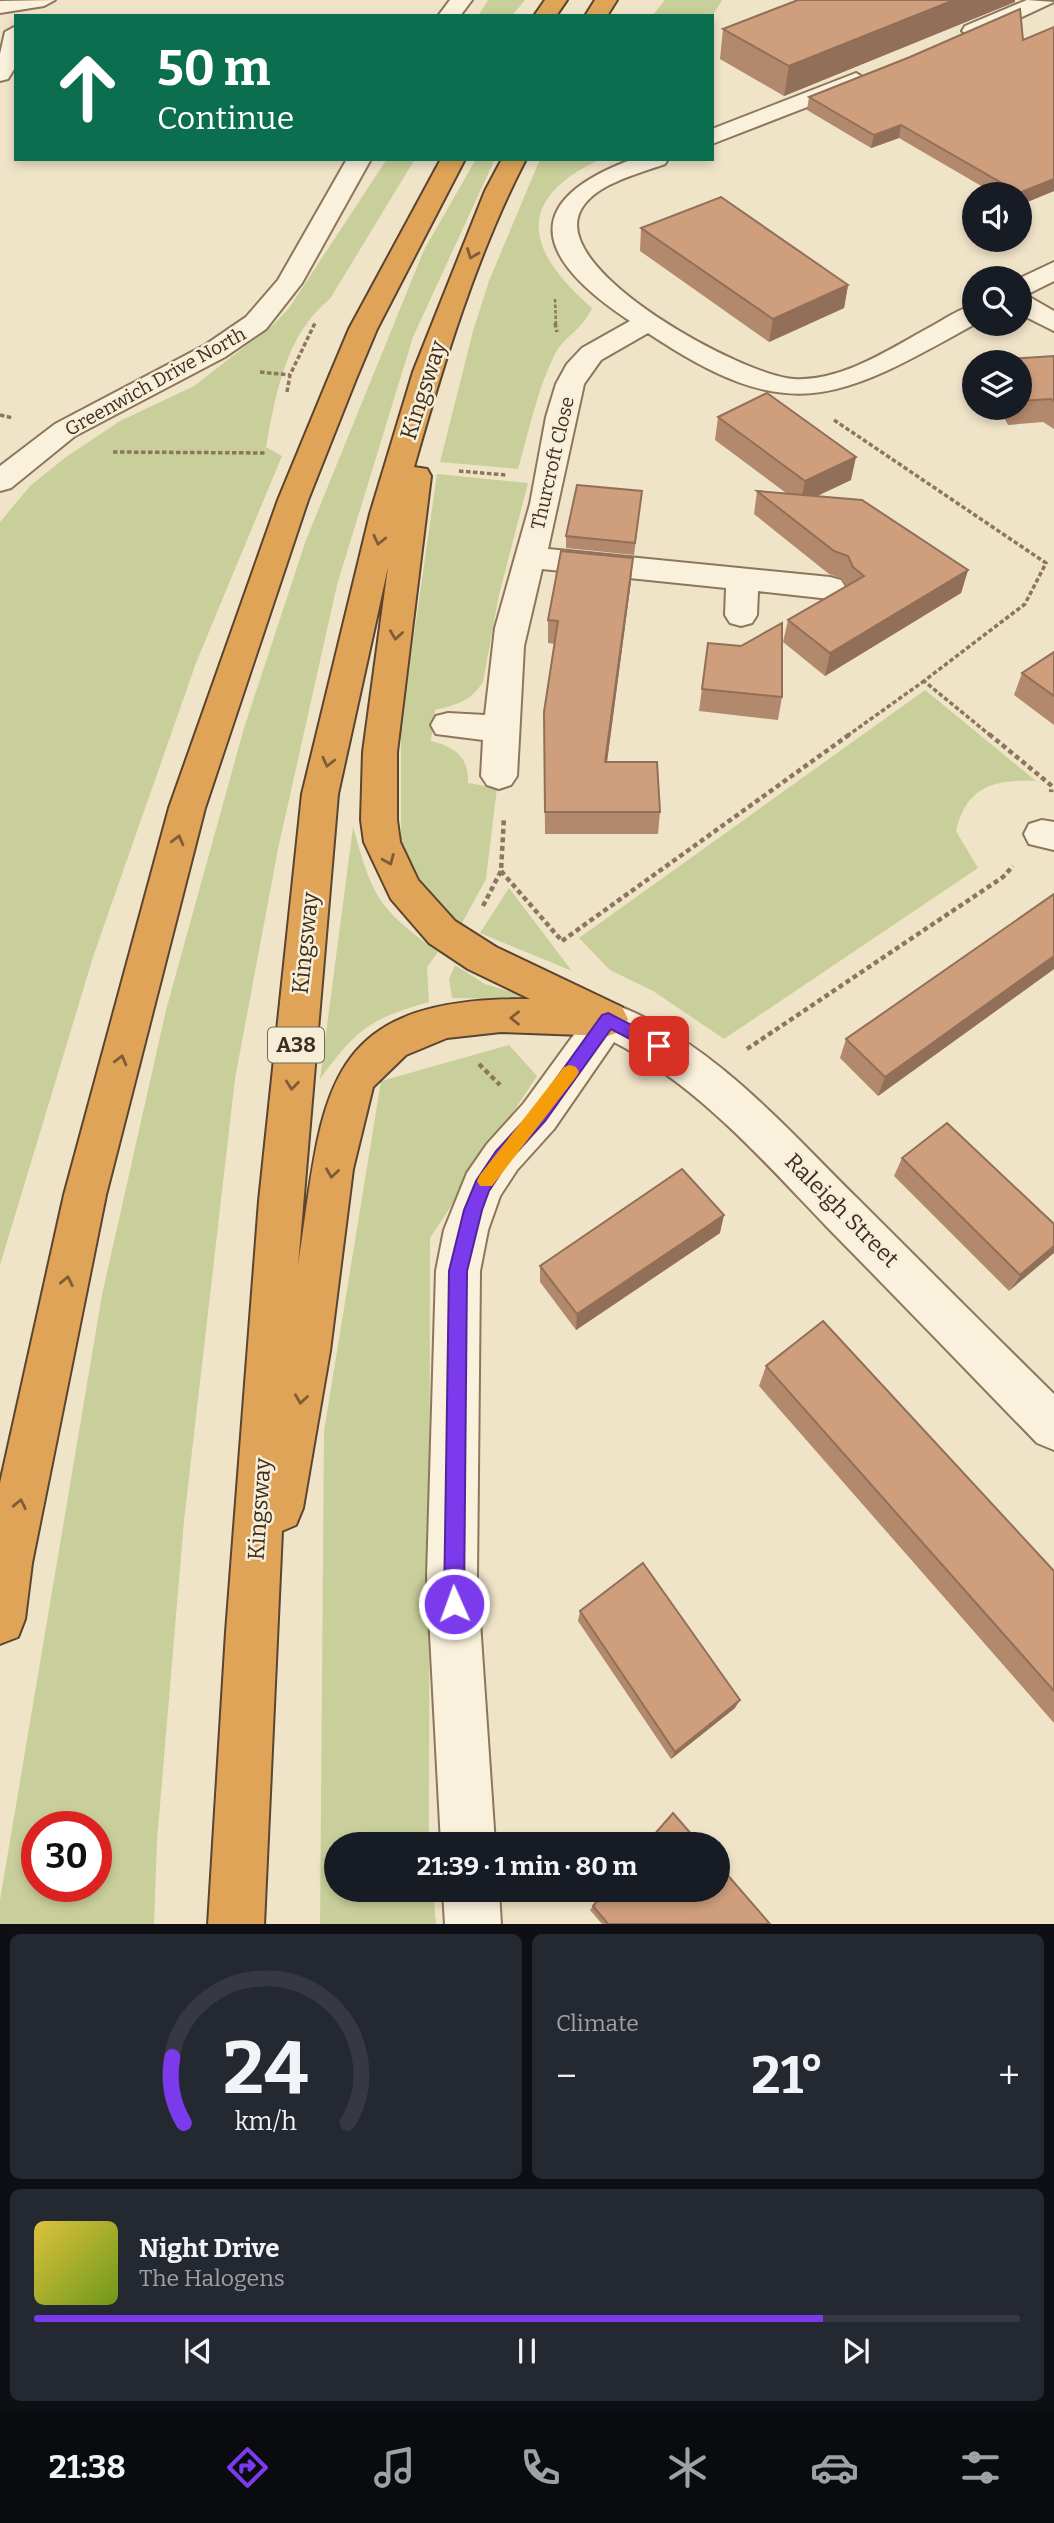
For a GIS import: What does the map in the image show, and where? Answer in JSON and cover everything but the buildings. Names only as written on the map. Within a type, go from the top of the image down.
[{"type":"highway","points":[[0,1619],[4,1574],[85,1195],[187,808],[293,500],[342,380],[363,330],[452,161]]},
{"type":"highway","name":"Kingsway","points":[[236,1924],[251,1632],[281,1201],[320,794],[385,514],[427,373],[497,191],[513,161]]},
{"type":"highway","points":[[427,373],[412,514],[380,752],[379,820],[382,842],[404,889],[442,932],[482,958],[608,1019]]},
{"type":"highway","points":[[251,1632],[298,1420],[333,1162],[355,1081],[374,1057],[399,1039],[428,1027],[483,1018],[608,1019]]},
{"type":"street","points":[[10,10],[44,0]]},
{"type":"street","points":[[956,39],[1045,0]]},
{"type":"street","points":[[0,74],[14,40]]},
{"type":"street","points":[[714,136],[873,74]]},
{"type":"street","name":"Greenwich Drive North","points":[[0,481],[65,430],[236,339],[276,303],[358,161]]},
{"type":"street","points":[[651,161],[605,180],[575,200],[564,218],[564,237],[598,284],[647,323],[718,363],[751,378],[785,386],[810,387],[839,380],[962,319]]},
{"type":"street","points":[[1032,282],[1054,270]]},
{"type":"street","points":[[1032,309],[1054,323]]},
{"type":"street","name":"Thurcroft Close","points":[[499,776],[511,627],[545,504],[554,444],[577,370],[603,346],[647,323]]},
{"type":"street","name":"Thurcroft Close","points":[[529,557],[830,588]]},
{"type":"street","points":[[741,615],[742,579]]},
{"type":"street","points":[[448,725],[501,728]]},
{"type":"street","points":[[467,1832],[452,1577],[458,1271],[466,1230],[482,1187],[608,1019]]},
{"type":"street","name":"Raleigh Street","points":[[608,1019],[659,1046],[703,1078],[858,1225],[1054,1427]]},
{"type":"street","points":[[472,1902],[473,1924]]},
{"type":"path","points":[[573,253],[557,288],[554,316],[559,339],[577,370]]},
{"type":"path","points":[[190,365],[342,380]]},
{"type":"path","points":[[562,941],[924,681],[1025,604],[1046,563],[785,386]]},
{"type":"path","points":[[703,1078],[1003,877],[1048,835],[1052,786],[924,681]]},
{"type":"green space","points":[[488,0],[525,0],[514,14],[479,14]]},
{"type":"green space","points":[[665,0],[722,0],[714,14],[654,14]]},
{"type":"green space","points":[[386,161],[414,161],[330,299],[302,330],[285,367],[266,447],[282,456],[196,663],[94,954],[0,1265],[0,522],[30,486],[66,457],[120,421],[194,386],[274,324],[289,308]]},
{"type":"green space","points":[[475,161],[494,161],[413,337],[337,585],[278,849],[235,1079],[184,1521],[157,1841],[154,1924],[0,1924],[0,1900],[102,1295],[166,1010],[244,728],[306,540],[424,250]]},
{"type":"green space","points":[[539,161],[597,161],[572,175],[553,192],[542,209],[539,228],[543,247],[553,267],[592,308],[555,354],[538,396],[518,469],[440,462],[473,331],[489,281]]},
{"type":"green space","points":[[437,474],[528,483],[499,595],[483,682],[473,694],[462,701],[435,710],[431,741],[447,746],[459,754],[466,766],[468,783],[497,788],[486,879],[461,925],[415,874],[401,843],[401,726]]},
{"type":"green space","points":[[925,690],[1036,781],[995,784],[975,795],[967,804],[956,831],[978,868],[724,1039],[653,991],[610,970],[579,938]]},
{"type":"green space","points":[[353,827],[366,870],[380,900],[402,924],[438,952],[427,967],[429,1002],[392,1014],[366,1028],[344,1048],[320,1079]]},
{"type":"green space","points":[[509,888],[572,971],[480,933]]},
{"type":"green space","points":[[455,965],[485,984],[539,1000],[452,998],[449,979]]},
{"type":"green space","points":[[509,1045],[537,1076],[430,1238],[429,1832],[324,1832],[324,1902],[434,1902],[436,1924],[320,1924],[324,1431],[381,1081]]},
{"type":"slow traffic","points":[[486,1181],[502,1157],[539,1116],[570,1072]]},
{"type":"route","points":[[454,1604],[452,1577],[457,1471],[458,1271],[473,1210],[482,1187],[502,1157],[539,1116],[608,1019],[659,1046]]}]
